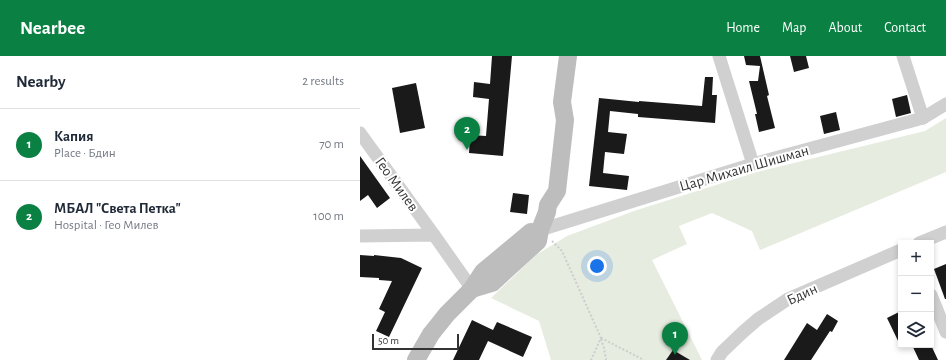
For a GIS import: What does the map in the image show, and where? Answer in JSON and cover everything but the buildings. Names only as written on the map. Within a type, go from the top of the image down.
[{"type":"main road","points":[[416,360],[431,334],[447,314],[472,289],[483,272],[532,231],[540,230],[547,212],[548,205],[546,190],[554,118],[562,102],[568,56]]},
{"type":"street","points":[[719,56],[753,164]]},
{"type":"street","points":[[903,56],[923,118]]},
{"type":"street","name":"Цар Михаил Шишман","points":[[540,230],[753,164],[923,118],[946,104]]},
{"type":"street","name":"Гео Милев","points":[[360,133],[472,289]]},
{"type":"street","points":[[926,240],[946,232]]},
{"type":"street","points":[[360,236],[434,235]]},
{"type":"street","name":"Бдин","points":[[717,360],[722,352],[758,319],[788,299],[898,251]]},
{"type":"street","points":[[934,302],[946,332]]},
{"type":"path","points":[[540,230],[562,251],[601,338],[606,360]]},
{"type":"path","points":[[591,360],[601,338]]},
{"type":"path","points":[[601,338],[644,360]]},
{"type":"shaded area","points":[[946,118],[946,172],[760,250],[752,231],[712,213],[679,226],[687,244],[652,260],[702,360],[551,360],[539,321],[491,298],[536,255],[567,236],[634,211],[757,172],[925,131]]},
{"type":"place","name":"МБАЛ \"Света Петка\"","points":[[467,150]]},
{"type":"place","name":"Капия","points":[[675,355]]}]
